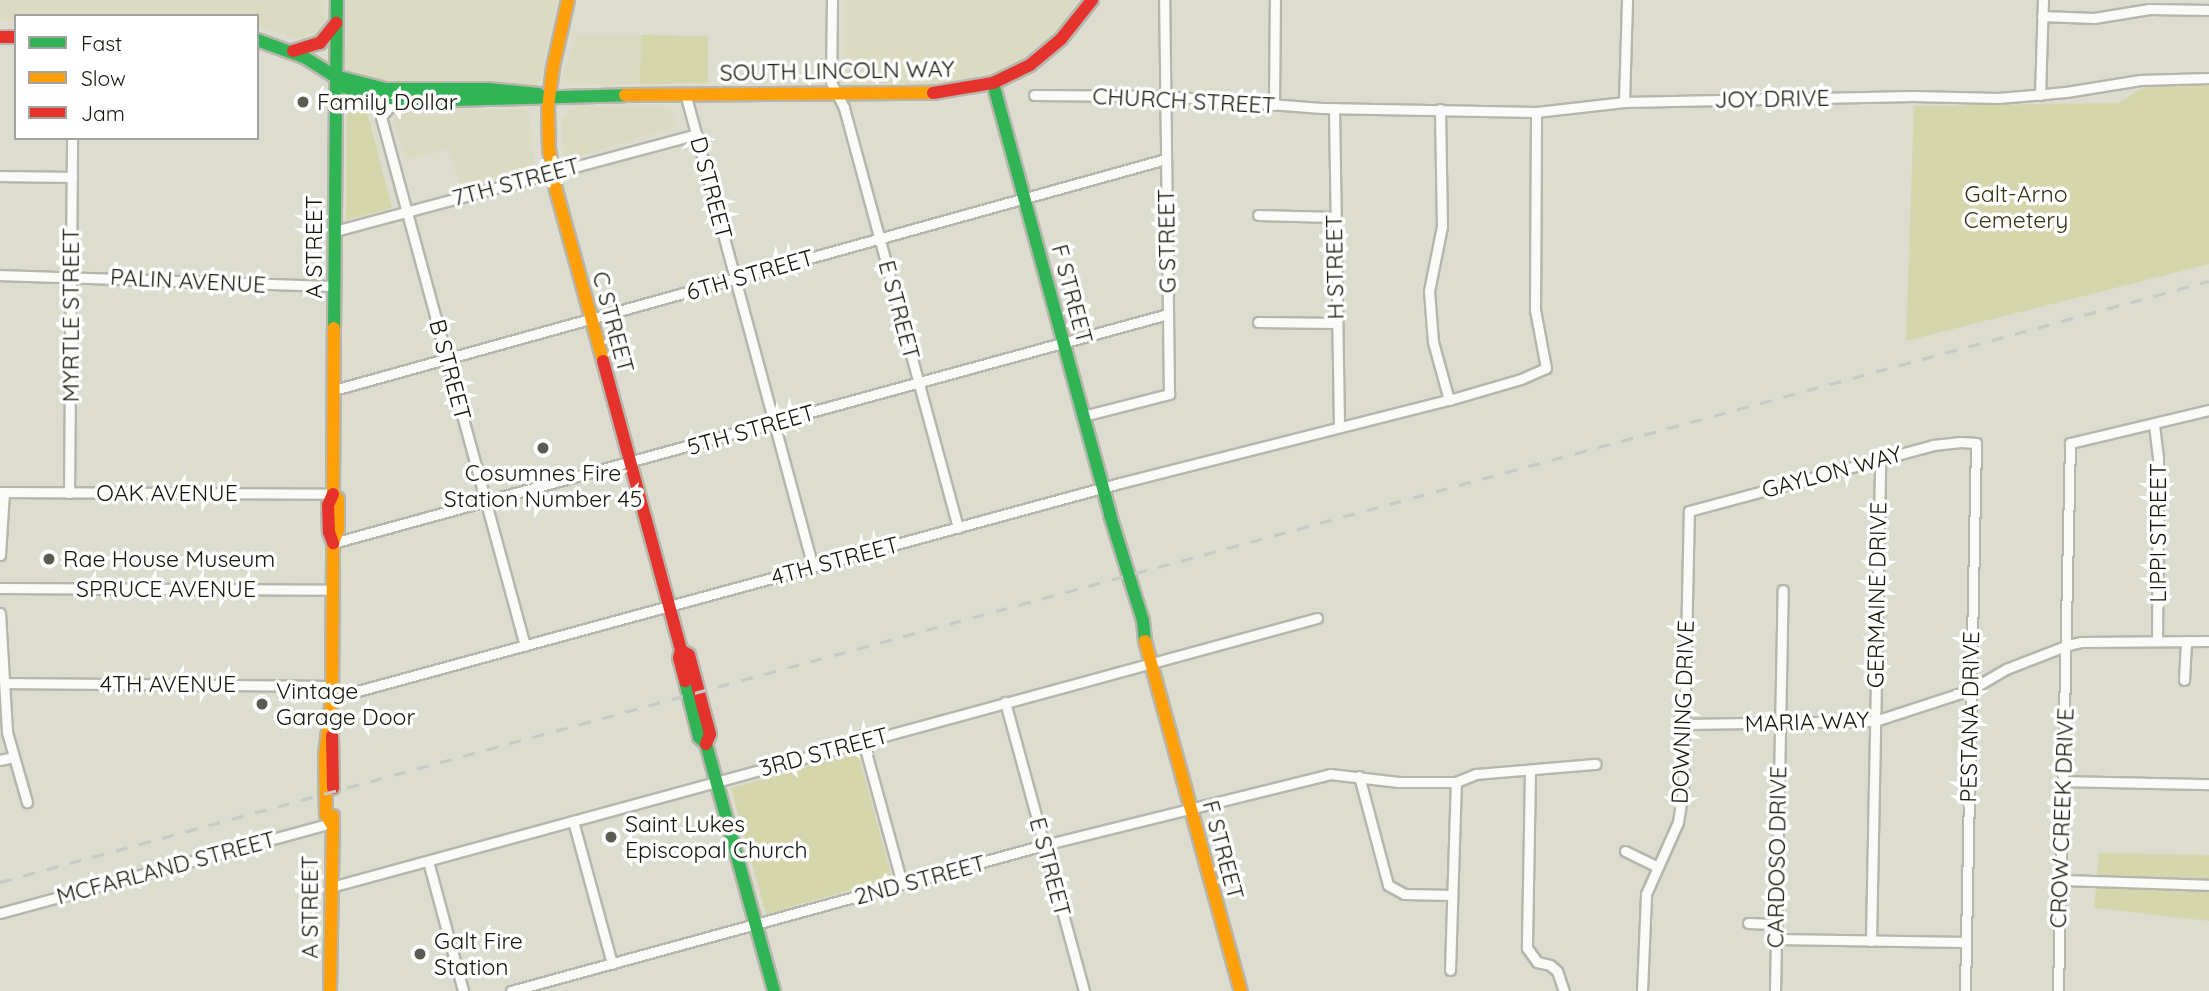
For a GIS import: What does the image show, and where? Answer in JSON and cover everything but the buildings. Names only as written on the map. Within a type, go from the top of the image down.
[{"type":"main road","name":"A STREET","points":[[330,991],[331,823],[326,815],[325,789],[332,692],[333,543],[329,532],[328,505],[334,494],[337,0]]},
{"type":"main road","name":"C STREET","points":[[569,0],[550,96],[548,129],[552,173],[681,650],[679,658],[699,737],[706,744],[717,781],[774,991]]},
{"type":"main road","name":"SOUTH LINCOLN WAY","points":[[335,76],[385,89],[487,89],[550,96],[942,93],[993,83],[1014,74],[1047,52],[1092,0]]},
{"type":"main road","points":[[293,51],[320,43],[337,23]]},
{"type":"main road","points":[[259,41],[293,51],[335,76]]},
{"type":"main road","name":"SOUTH LINCOLN WAY","points":[[335,76],[344,87],[396,99],[529,100],[550,96]]},
{"type":"main road","name":"F STREET","points":[[993,83],[1103,488],[1135,623],[1144,639],[1241,991]]},
{"type":"street","name":"E STREET","points":[[832,0],[831,82],[837,93],[879,239],[958,527]]},
{"type":"street","name":"G STREET","points":[[1083,416],[1169,394],[1164,0]]},
{"type":"street","points":[[1274,104],[1275,0]]},
{"type":"street","points":[[1624,102],[1627,0]]},
{"type":"street","points":[[2040,95],[2043,0]]},
{"type":"street","points":[[2042,16],[2094,18],[2149,4],[2209,10]]},
{"type":"street","name":"JOY DRIVE","points":[[1334,108],[1536,112],[1624,102],[2040,95],[2140,80],[2209,78]]},
{"type":"street","name":"D STREET","points":[[685,93],[813,567]]},
{"type":"street","name":"CHURCH STREET","points":[[1034,95],[1165,96],[1334,108]]},
{"type":"street","name":"B STREET","points":[[396,99],[381,117],[525,646]]},
{"type":"street","name":"H STREET","points":[[1334,108],[1339,426]]},
{"type":"street","points":[[1440,109],[1442,226],[1429,291],[1433,342],[1449,401]]},
{"type":"street","name":"4TH STREET","points":[[332,692],[525,646],[1103,488],[1339,426],[1449,401],[1521,379],[1546,368],[1535,310],[1536,112]]},
{"type":"street","name":"7TH STREET","points":[[335,231],[696,134]]},
{"type":"street","name":"MYRTLE STREET","points":[[69,493],[72,140]]},
{"type":"street","name":"6TH STREET","points":[[334,390],[1166,159]]},
{"type":"street","points":[[0,176],[72,177]]},
{"type":"street","points":[[1258,215],[1335,217]]},
{"type":"street","name":"PALIN AVENUE","points":[[0,275],[335,286]]},
{"type":"street","name":"5TH STREET","points":[[333,543],[630,464],[1168,314]]},
{"type":"street","points":[[1258,323],[1336,323]]},
{"type":"street","points":[[2154,425],[2209,410]]},
{"type":"street","name":"LIPPI STREET","points":[[2154,425],[2158,458],[2157,641]]},
{"type":"street","name":"CROW CREEK DRIVE","points":[[2058,991],[2068,645],[2070,443],[2154,425]]},
{"type":"street","name":"GAYLON WAY","points":[[1689,511],[1933,445],[1976,443]]},
{"type":"street","name":"PESTANA DRIVE","points":[[1965,991],[1976,443]]},
{"type":"street","name":"GERMAINE DRIVE","points":[[1871,941],[1880,459]]},
{"type":"street","points":[[0,555],[2,492]]},
{"type":"street","name":"OAK AVENUE","points":[[2,492],[334,494]]},
{"type":"street","name":"DOWNING DRIVE","points":[[1642,991],[1644,909],[1656,866],[1672,837],[1681,807],[1689,511]]},
{"type":"street","name":"SPRUCE AVENUE","points":[[0,588],[333,590]]},
{"type":"street","name":"CARDOSO DRIVE","points":[[1775,991],[1783,590]]},
{"type":"street","points":[[0,613],[5,718],[13,757],[27,802]]},
{"type":"street","name":"3RD STREET","points":[[331,887],[1317,618]]},
{"type":"street","points":[[2183,680],[2186,641]]},
{"type":"street","name":"MARIA WAY","points":[[1685,724],[1875,721],[1970,690],[2007,669],[2068,645],[2081,642],[2209,641]]},
{"type":"street","name":"4TH AVENUE","points":[[5,683],[332,692]]},
{"type":"street","name":"E STREET","points":[[1005,702],[1084,991]]},
{"type":"street","points":[[863,741],[902,884]]},
{"type":"street","points":[[0,760],[13,757]]},
{"type":"street","name":"2ND STREET","points":[[511,991],[1044,845],[1329,774],[1399,782],[1457,782],[1476,774],[1597,764]]},
{"type":"street","points":[[1530,771],[1527,948],[1537,962],[1550,965],[1557,971],[1564,991]]},
{"type":"street","points":[[1359,776],[1388,885],[1404,894],[1451,895]]},
{"type":"street","points":[[2063,781],[2209,784]]},
{"type":"street","points":[[1451,970],[1451,895],[1457,782]]},
{"type":"street","points":[[573,821],[612,964]]},
{"type":"street","name":"MCFARLAND STREET","points":[[0,913],[331,823]]},
{"type":"street","points":[[1625,851],[1656,866]]},
{"type":"street","points":[[428,861],[463,991]]},
{"type":"street","points":[[2060,880],[2209,885]]},
{"type":"street","points":[[1748,923],[1776,924]]},
{"type":"street","points":[[1776,939],[1966,942]]},
{"type":"shaded area","points":[[0,0],[325,0],[325,22],[314,38],[302,40],[259,28],[259,14],[14,14],[14,21],[0,21]]},
{"type":"shaded area","points":[[346,0],[557,0],[540,81],[533,88],[376,83],[352,75],[345,66]]},
{"type":"shaded area","points":[[843,0],[1078,0],[1057,29],[1021,60],[977,80],[934,87],[851,86],[843,78]]},
{"type":"shaded area","points":[[577,34],[641,35],[640,84],[568,84],[563,73]]},
{"type":"shaded area","points":[[577,106],[670,107],[677,127],[567,159],[564,158],[561,117]]},
{"type":"shaded area","points":[[525,109],[530,117],[534,166],[460,186],[448,149],[406,160],[393,119],[400,110]]},
{"type":"green space","points":[[641,35],[708,36],[708,83],[640,84]]},
{"type":"green space","name":"Galt-Arno Cemetery","points":[[2209,85],[2209,264],[1906,341],[1914,106],[2118,103],[2145,87]]},
{"type":"green space","points":[[365,104],[392,208],[346,220],[347,108]]},
{"type":"green space","points":[[858,753],[892,878],[766,914],[731,788]]},
{"type":"green space","points":[[2099,853],[2209,855],[2209,921],[2094,908]]},
{"type":"railway","points":[[0,882],[2209,281]]},
{"type":"traffic: fast","points":[[334,328],[337,0]]},
{"type":"traffic: fast","points":[[259,41],[304,57],[335,76],[344,87],[374,96],[415,101],[625,95]]},
{"type":"traffic: fast","points":[[335,76],[385,89],[487,89],[539,94]]},
{"type":"traffic: fast","points":[[993,83],[1110,515],[1143,621],[1145,641]]},
{"type":"traffic: fast","points":[[685,681],[699,737],[706,744],[774,991]]},
{"type":"traffic: slow","points":[[568,0],[553,67],[548,108],[549,149],[556,190],[603,361]]},
{"type":"traffic: slow","points":[[625,95],[933,93]]},
{"type":"traffic: slow","points":[[331,823],[326,815],[325,755],[332,698],[333,543],[338,530],[338,499],[333,494],[334,328]]},
{"type":"traffic: slow","points":[[1145,641],[1241,991]]},
{"type":"traffic: slow","points":[[330,991],[333,816]]},
{"type":"traffic: jam","points":[[933,93],[993,83],[1030,65],[1061,39],[1092,0]]},
{"type":"traffic: jam","points":[[293,51],[320,43],[336,23]]},
{"type":"traffic: jam","points":[[0,37],[14,37]]},
{"type":"traffic: jam","points":[[603,361],[681,650],[679,658],[685,681]]},
{"type":"traffic: jam","points":[[333,494],[328,505],[329,532],[333,543]]},
{"type":"traffic: jam","points":[[681,650],[689,655],[710,734],[706,744]]},
{"type":"traffic: jam","points":[[332,736],[333,788]]},
{"type":"place","name":"Family Dollar","points":[[303,102]]},
{"type":"place","name":"Cosumnes Fire Station Number 45","points":[[543,448]]},
{"type":"place","name":"Rae House Museum","points":[[49,559]]},
{"type":"place","name":"Vintage Garage Door","points":[[262,704]]},
{"type":"place","name":"Saint Lukes Episcopal Church","points":[[611,837]]},
{"type":"place","name":"Galt Fire Station","points":[[420,954]]}]
